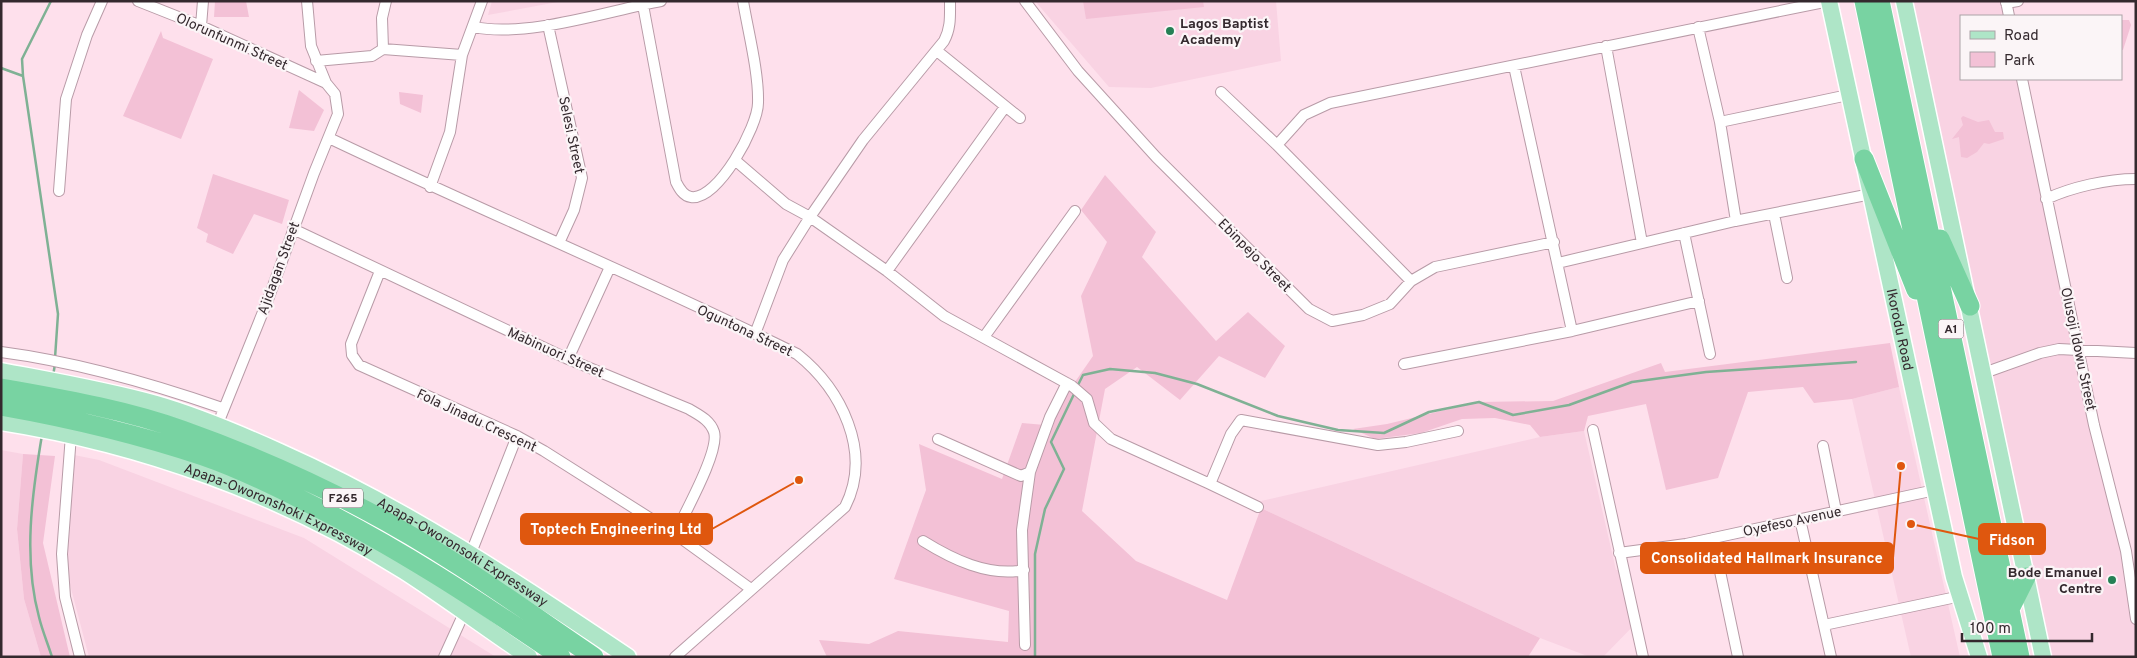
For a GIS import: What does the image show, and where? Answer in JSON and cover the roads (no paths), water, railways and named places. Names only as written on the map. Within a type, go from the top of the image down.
[{"type":"highway","name":"A1","points":[[1864,1],[2002,657]]},
{"type":"highway","name":"A1","points":[[1880,1],[2020,657]]},
{"type":"highway","points":[[1864,159],[1936,338]]},
{"type":"highway","points":[[1924,202],[1970,306]]},
{"type":"highway","name":"Apapa-Oworonshoki Expressway","points":[[1,388],[28,402]]},
{"type":"highway","name":"Apapa-Oworonshoki Expressway","points":[[1,406],[28,402]]},
{"type":"highway","name":"Apapa-Oworonsoki Expressway","points":[[28,402],[204,456],[269,483],[397,550],[478,600],[561,657]]},
{"type":"highway","name":"Apapa-Oworonsoki Expressway","points":[[63,413],[181,430],[302,478],[367,511],[461,567],[594,657]]},
{"type":"highway","points":[[2010,609],[2026,577]]},
{"type":"main road","name":"Ikorodu Road","points":[[1829,1],[1954,577],[1979,657]]},
{"type":"main road","points":[[1904,1],[2043,657]]},
{"type":"main road","name":"Apapa-Oworonshoki Expressway","points":[[1,371],[28,402],[63,413],[150,456],[278,505],[336,532],[395,566],[529,657]]},
{"type":"main road","name":"Apapa-Oworonshoki Expressway","points":[[1,422],[28,402]]},
{"type":"main road","name":"Apapa-Oworonsoki Expressway","points":[[63,413],[157,404],[313,466],[389,505],[471,553],[628,657]]},
{"type":"street","points":[[59,191],[66,99],[87,35],[102,1]]},
{"type":"street","name":"Olorunfunmi Street","points":[[138,1],[201,26],[326,83]]},
{"type":"street","points":[[201,26],[203,1]]},
{"type":"street","name":"Ajidagan Street","points":[[216,426],[269,297],[293,229],[338,114],[338,102],[335,94],[326,83],[311,46],[307,1]]},
{"type":"street","points":[[383,49],[382,18],[386,1]]},
{"type":"street","points":[[430,187],[450,132],[462,55],[474,27],[482,1]]},
{"type":"street","points":[[474,27],[510,29],[548,25],[611,6],[643,5],[661,1]]},
{"type":"street","points":[[643,5],[676,182],[686,196],[693,198],[701,196],[736,161],[756,118],[758,104],[742,1]]},
{"type":"street","points":[[755,334],[783,260],[810,217],[863,140],[937,51],[948,33],[950,1]]},
{"type":"street","name":"Ebinpejo Street","points":[[1025,1],[1078,71],[1156,157],[1309,309],[1332,321],[1362,315],[1390,304],[1411,281],[1435,267],[1554,242]]},
{"type":"street","points":[[1277,145],[1304,115],[1323,105],[1829,1]]},
{"type":"street","points":[[2009,15],[2006,2],[2018,1]]},
{"type":"street","name":"Selesi Street","points":[[548,25],[582,178],[574,210],[559,243]]},
{"type":"street","points":[[1698,28],[1720,122],[1736,221]]},
{"type":"street","points":[[1606,46],[1642,243]]},
{"type":"street","points":[[316,61],[372,56],[383,49],[462,55]]},
{"type":"street","points":[[937,51],[1020,118]]},
{"type":"street","points":[[1514,66],[1572,331]]},
{"type":"street","name":"Olusoji Idowu Street","points":[[2022,80],[2094,425],[2126,551],[2136,619]]},
{"type":"street","points":[[1221,92],[1277,145],[1411,281]]},
{"type":"street","points":[[1720,122],[1848,95]]},
{"type":"street","points":[[887,271],[1005,107]]},
{"type":"street","name":"Oguntona Street","points":[[331,133],[430,187],[610,266],[797,354],[813,366],[826,382],[847,420],[854,442],[857,465],[855,482],[845,507],[675,657]]},
{"type":"street","points":[[736,161],[786,204],[810,217],[887,271],[944,316],[1070,384],[1088,399],[1094,423],[1111,439],[1258,508]]},
{"type":"street","points":[[2046,199],[2061,193],[2094,185],[2136,179]]},
{"type":"street","points":[[1558,262],[1736,221],[1871,194]]},
{"type":"street","points":[[984,337],[1075,211]]},
{"type":"street","points":[[1774,214],[1787,278]]},
{"type":"street","name":"Mabinuori Street","points":[[293,229],[568,359],[688,409],[706,420],[715,434],[713,452],[675,534]]},
{"type":"street","points":[[1684,233],[1710,354]]},
{"type":"street","points":[[568,359],[610,266]]},
{"type":"street","name":"Fola Jinadu Crescent","points":[[380,271],[351,344],[354,360],[366,369],[517,436],[675,534],[751,589]]},
{"type":"street","points":[[1404,364],[1572,331],[1699,302]]},
{"type":"street","points":[[1984,373],[2050,350],[2079,349],[2136,353]]},
{"type":"street","points":[[1,352],[70,363],[151,383],[222,408]]},
{"type":"street","points":[[1024,645],[1022,530],[1030,472],[1050,417],[1070,384]]},
{"type":"street","points":[[63,413],[62,554],[65,596],[80,657]]},
{"type":"street","points":[[1210,484],[1231,434],[1241,420],[1378,445],[1406,442],[1458,431]]},
{"type":"street","points":[[1593,430],[1618,553],[1643,657]]},
{"type":"street","points":[[471,553],[517,436]]},
{"type":"street","points":[[938,439],[1021,476],[1030,472]]},
{"type":"street","points":[[1823,446],[1836,511]]},
{"type":"street","name":"Oyefeso Avenue","points":[[1618,553],[1713,538],[1935,490]]},
{"type":"street","points":[[1800,519],[1831,657]]},
{"type":"street","points":[[1713,538],[1738,657]]},
{"type":"street","points":[[923,541],[951,558],[984,569],[1013,572],[1024,570]]},
{"type":"street","points":[[1824,625],[1961,596]]},
{"type":"street","points":[[444,657],[464,613]]},
{"type":"waterway","points":[[23,76],[22,59],[51,1]]},
{"type":"waterway","points":[[1,68],[23,76],[58,314],[55,358]]},
{"type":"waterway","points":[[1077,387],[1083,375],[1110,369],[1155,373],[1197,384],[1278,416],[1338,430],[1384,433],[1429,412],[1479,402],[1513,415],[1569,405],[1632,382],[1706,372],[1856,362]]},
{"type":"waterway","points":[[53,376],[55,364]]},
{"type":"waterway","points":[[1035,657],[1035,554],[1045,509],[1064,469],[1051,442],[1075,392]]},
{"type":"waterway","points":[[42,435],[32,503],[31,572],[39,617],[52,657]]},
{"type":"place","name":"Lagos Baptist Academy","points":[[1170,31]]},
{"type":"place","name":"Consolidated Hallmark Insurance","points":[[1901,466]]},
{"type":"place","name":"Toptech Engineering Ltd","points":[[799,480]]},
{"type":"place","name":"Fidson","points":[[1911,524]]},
{"type":"place","name":"Bode Emanuel Centre","points":[[2112,580]]}]
